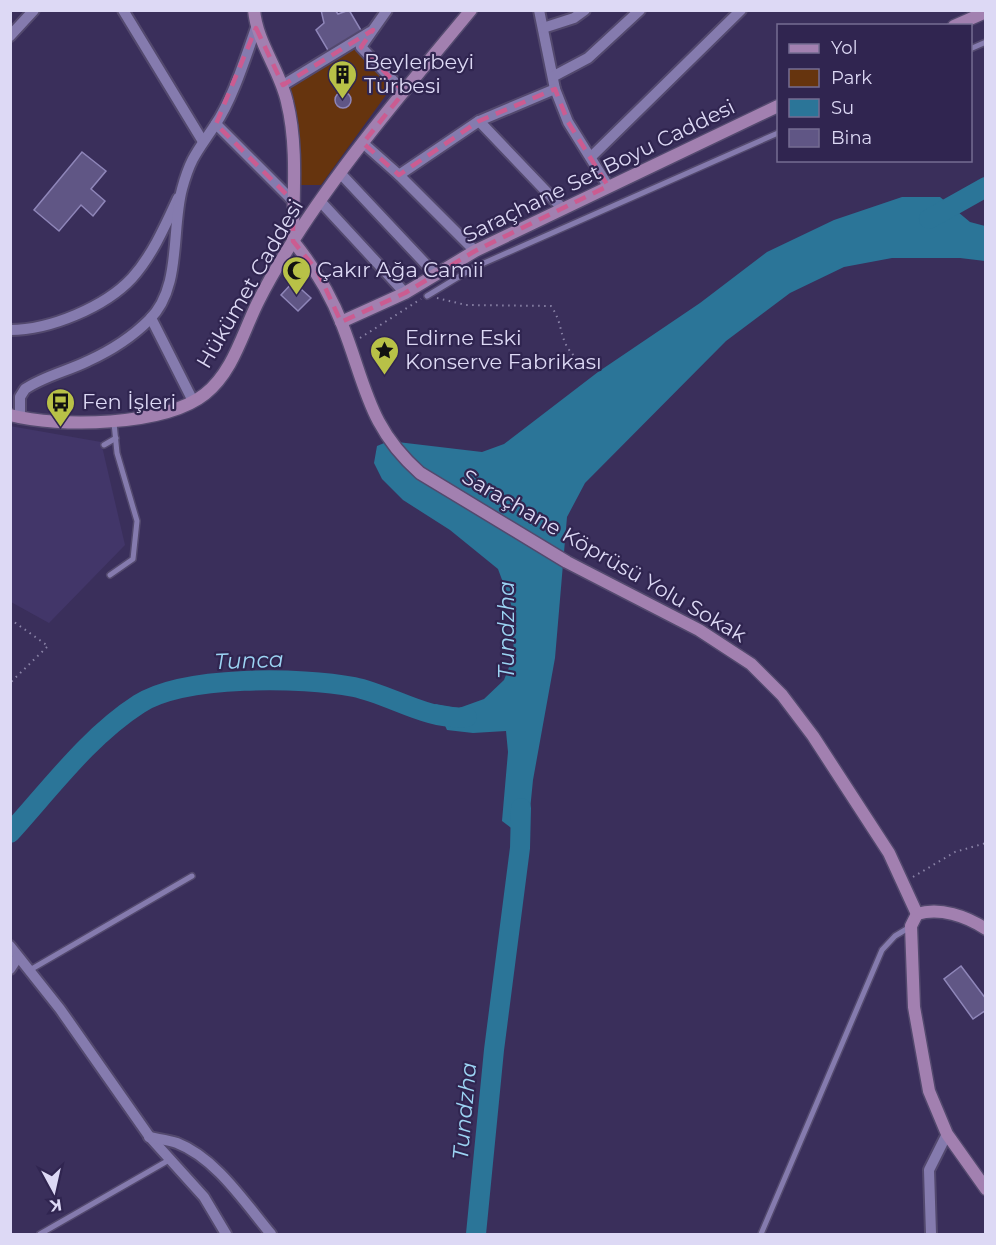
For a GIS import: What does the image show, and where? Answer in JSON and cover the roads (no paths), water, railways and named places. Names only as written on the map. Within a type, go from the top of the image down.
[{"type":"street","points":[[10,36],[34,10]]},
{"type":"street","points":[[137,10],[125,13],[202,140]]},
{"type":"street","points":[[255,10],[256,28],[283,85],[290,116],[293,241]]},
{"type":"street","points":[[387,10],[362,47],[404,92]]},
{"type":"street","name":"Hükümet Caddesi","points":[[193,401],[204,395],[224,373],[259,300],[293,241],[320,201],[363,143],[471,10]]},
{"type":"street","points":[[539,10],[555,89],[568,122],[608,186]]},
{"type":"street","points":[[543,28],[574,18],[585,10]]},
{"type":"street","points":[[554,76],[588,58],[640,10]]},
{"type":"street","points":[[591,157],[741,10]]},
{"type":"street","points":[[959,24],[986,12]]},
{"type":"street","points":[[10,330],[60,322],[80,313],[133,277],[164,228],[181,192],[192,157],[202,140],[216,124],[256,28]]},
{"type":"street","points":[[283,85],[373,30]]},
{"type":"street","points":[[399,175],[479,122],[555,89]]},
{"type":"street","name":"Saraçhane Set Boyu Caddesi","points":[[342,322],[405,293],[475,251],[777,106]]},
{"type":"street","points":[[479,122],[562,208]]},
{"type":"street","points":[[216,124],[293,201]]},
{"type":"street","points":[[363,143],[399,175],[475,251]]},
{"type":"street","points":[[341,174],[436,275]]},
{"type":"street","points":[[151,318],[193,401],[144,416],[114,421],[70,423],[15,417],[20,397],[25,389],[89,361],[122,342],[151,318],[168,284],[176,244],[181,192]]},
{"type":"street","points":[[320,201],[405,293]]},
{"type":"street","name":"Saraçhane Köprüsü Yolu Sokak","points":[[293,241],[318,272],[342,322],[367,395],[386,438],[420,473],[567,562],[735,652],[782,695],[889,853],[917,914]]},
{"type":"street","points":[[986,929],[950,913],[930,910],[917,914],[911,926],[914,1007],[929,1091],[947,1134],[986,1189]]},
{"type":"street","points":[[10,946],[149,1137],[204,1197],[226,1234]]},
{"type":"street","points":[[10,969],[18,957]]},
{"type":"street","points":[[931,1234],[929,1170],[947,1134]]},
{"type":"street","points":[[149,1137],[177,1143],[198,1154],[229,1184],[271,1234]]},
{"type":"lane","points":[[972,48],[986,42]]},
{"type":"lane","points":[[427,296],[476,267],[777,133]]},
{"type":"lane","points":[[110,575],[133,559],[137,521],[117,453],[114,421]]},
{"type":"lane","points":[[104,445],[116,438]]},
{"type":"lane","points":[[29,970],[192,876]]},
{"type":"lane","points":[[761,1234],[882,950],[895,936],[911,926]]},
{"type":"lane","points":[[40,1234],[169,1160]]},
{"type":"water","points":[[902,197],[940,197],[970,222],[985,226],[985,261],[960,258],[892,258],[844,267],[790,293],[726,341],[585,483],[567,517],[555,658],[533,780],[527,840],[502,821],[508,752],[506,731],[473,733],[447,730],[435,704],[459,708],[484,699],[504,680],[514,654],[511,604],[498,569],[450,530],[403,500],[382,479],[374,463],[377,446],[389,441],[482,452],[504,444],[598,372],[700,303],[767,252],[834,220]]},
{"type":"waterway","name":"Tundzha","points":[[929,219],[986,187]]},
{"type":"waterway","name":"Tunca","points":[[10,833],[103,731],[139,704],[184,688],[244,681],[305,681],[354,687],[438,715],[467,717]]},
{"type":"waterway","name":"Tundzha","points":[[476,1234],[494,1050],[520,848],[521,808]]},
{"type":"place","name":"Beylerbeyi Türbesi","points":[[343,100]]},
{"type":"place","name":"Çakır Ağa Camii","points":[[296,296]]},
{"type":"place","name":"Edirne Eski Konserve Fabrikası","points":[[384,376]]},
{"type":"place","name":"Fen İşleri","points":[[61,428]]}]
